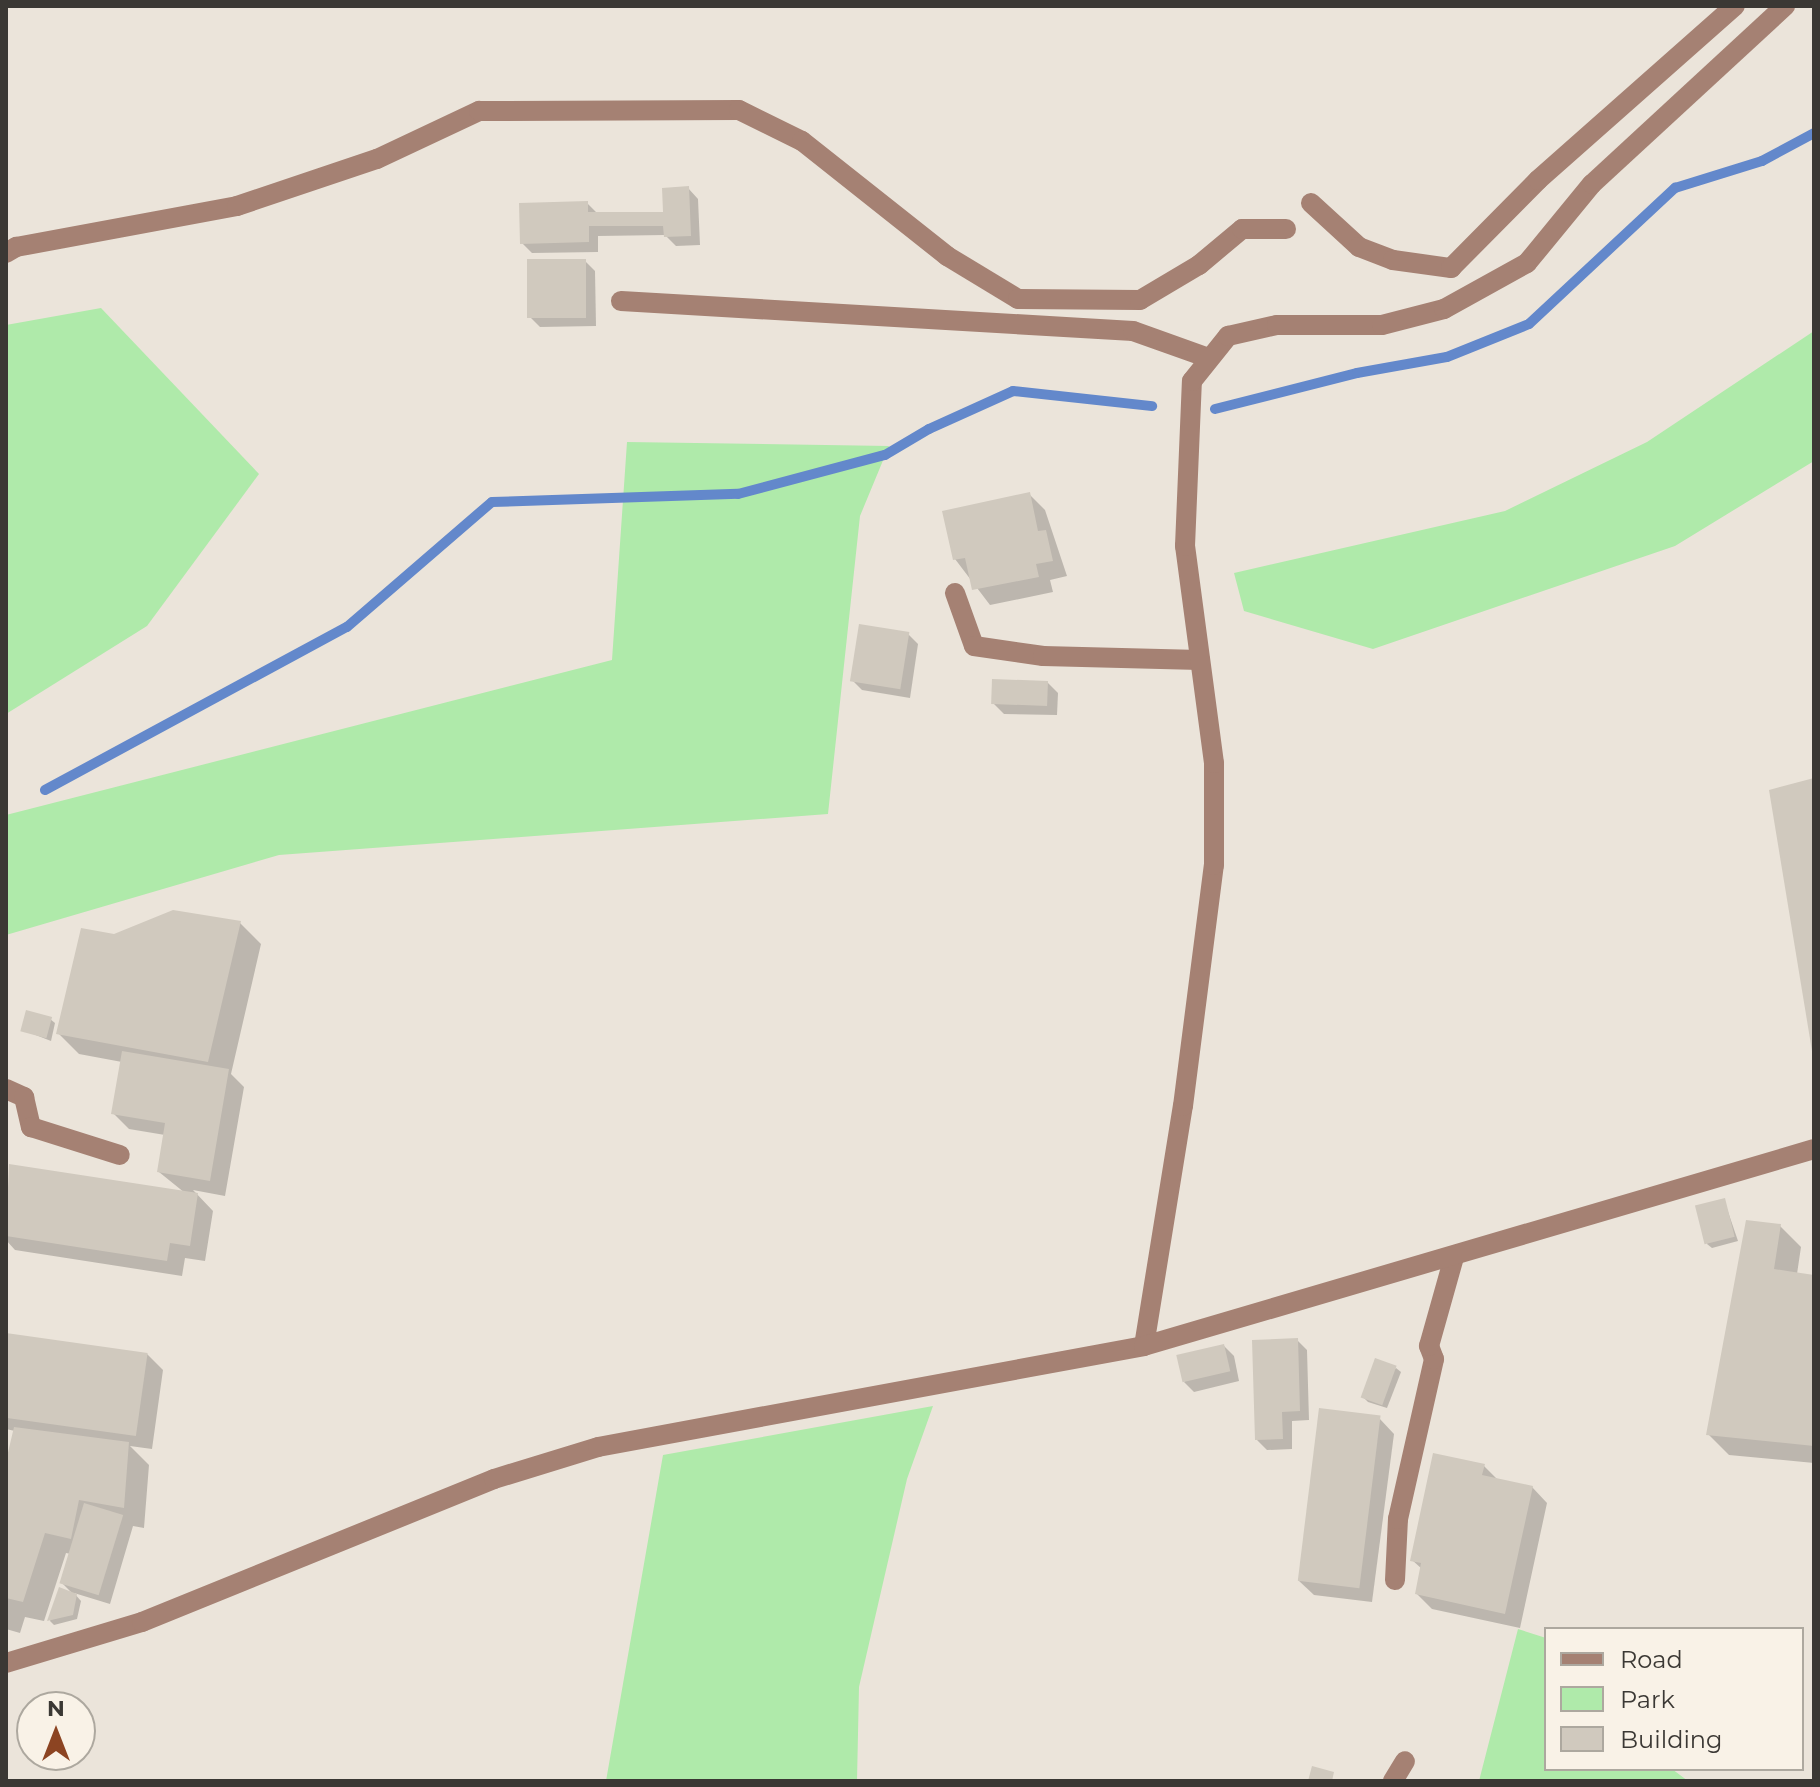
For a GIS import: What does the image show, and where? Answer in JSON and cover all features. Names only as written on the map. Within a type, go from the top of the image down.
[{"type":"street","points":[[1311,203],[1359,247],[1393,260],[1451,268],[1538,180],[1735,6]]},
{"type":"street","points":[[1144,1346],[1183,1106],[1214,865],[1214,763],[1185,546],[1187,438],[1192,381],[1206,357],[1228,336],[1277,325],[1382,325],[1444,309],[1487,288],[1527,263],[1592,184],[1785,6]]},
{"type":"street","points":[[6,253],[16,247],[237,206],[377,159],[479,111],[739,110],[802,141],[947,256],[1018,299],[1140,300],[1199,265],[1242,229],[1286,229]]},
{"type":"street","points":[[621,301],[1133,331],[1206,357]]},
{"type":"street","points":[[955,593],[974,646],[1043,656],[1200,660]]},
{"type":"street","points":[[6,1089],[24,1097],[31,1127],[120,1155]]},
{"type":"street","points":[[6,1663],[142,1622],[494,1479],[598,1447],[1144,1346],[1814,1149]]},
{"type":"street","points":[[1395,1580],[1398,1519],[1434,1359],[1429,1346],[1454,1257]]},
{"type":"street","points":[[1393,1781],[1405,1761]]},
{"type":"green space","points":[[101,308],[259,474],[147,626],[6,714],[6,325]]},
{"type":"green space","points":[[1814,331],[1814,461],[1675,546],[1373,649],[1244,611],[1234,573],[1505,511],[1647,442]]},
{"type":"green space","points":[[627,442],[889,446],[860,516],[828,814],[279,855],[6,935],[6,815],[612,660]]},
{"type":"green space","points":[[933,1406],[907,1479],[859,1687],[857,1781],[606,1781],[663,1455]]},
{"type":"green space","points":[[1518,1629],[1544,1637],[1544,1771],[1675,1771],[1688,1781],[1479,1781]]},
{"type":"building","points":[[689,186],[691,236],[664,237],[663,226],[589,226],[589,242],[520,244],[519,203],[588,201],[588,212],[663,212],[662,188]]},
{"type":"building","points":[[527,259],[586,259],[586,318],[527,318]]},
{"type":"building","points":[[1030,492],[1038,531],[1046,530],[1053,561],[1036,564],[1039,577],[972,590],[965,558],[953,560],[942,511]]},
{"type":"building","points":[[859,624],[909,632],[900,689],[850,681]]},
{"type":"building","points":[[992,679],[1048,681],[1047,706],[991,704]]},
{"type":"building","points":[[1814,778],[1814,1051],[1812,1051],[1769,790]]},
{"type":"building","points":[[173,910],[241,921],[208,1062],[56,1034],[81,928],[114,934]]},
{"type":"building","points":[[26,1010],[52,1017],[46,1038],[20,1031]]},
{"type":"building","points":[[122,1051],[229,1069],[210,1181],[157,1172],[165,1123],[111,1114]]},
{"type":"building","points":[[9,1164],[198,1193],[190,1246],[170,1243],[167,1261],[6,1236]]},
{"type":"building","points":[[1725,1198],[1735,1237],[1705,1244],[1695,1205]]},
{"type":"building","points":[[1746,1220],[1781,1224],[1774,1269],[1814,1275],[1814,1446],[1706,1435]]},
{"type":"building","points":[[6,1333],[148,1353],[136,1436],[6,1418]]},
{"type":"building","points":[[1298,1338],[1300,1411],[1282,1412],[1283,1439],[1255,1440],[1252,1340]]},
{"type":"building","points":[[1224,1344],[1230,1371],[1183,1382],[1176,1355]]},
{"type":"building","points":[[1375,1358],[1397,1366],[1382,1405],[1361,1397]]},
{"type":"building","points":[[1319,1408],[1381,1416],[1359,1588],[1298,1581]]},
{"type":"building","points":[[14,1427],[129,1442],[124,1508],[79,1500],[71,1539],[45,1533],[23,1602],[6,1598],[6,1461]]},
{"type":"building","points":[[1433,1453],[1485,1464],[1482,1475],[1533,1486],[1505,1614],[1415,1594],[1421,1563],[1410,1561]]},
{"type":"building","points":[[84,1503],[123,1515],[99,1595],[59,1583]]},
{"type":"building","points":[[59,1587],[77,1594],[73,1615],[47,1621]]},
{"type":"building","points":[[1312,1766],[1334,1772],[1332,1781],[1308,1781]]},
{"type":"waterway","points":[[1215,409],[1357,373],[1447,357],[1529,324],[1675,188],[1762,161],[1814,133]]},
{"type":"waterway","points":[[45,790],[347,627],[492,502],[738,494],[885,455],[929,429],[1013,391],[1152,406]]}]
